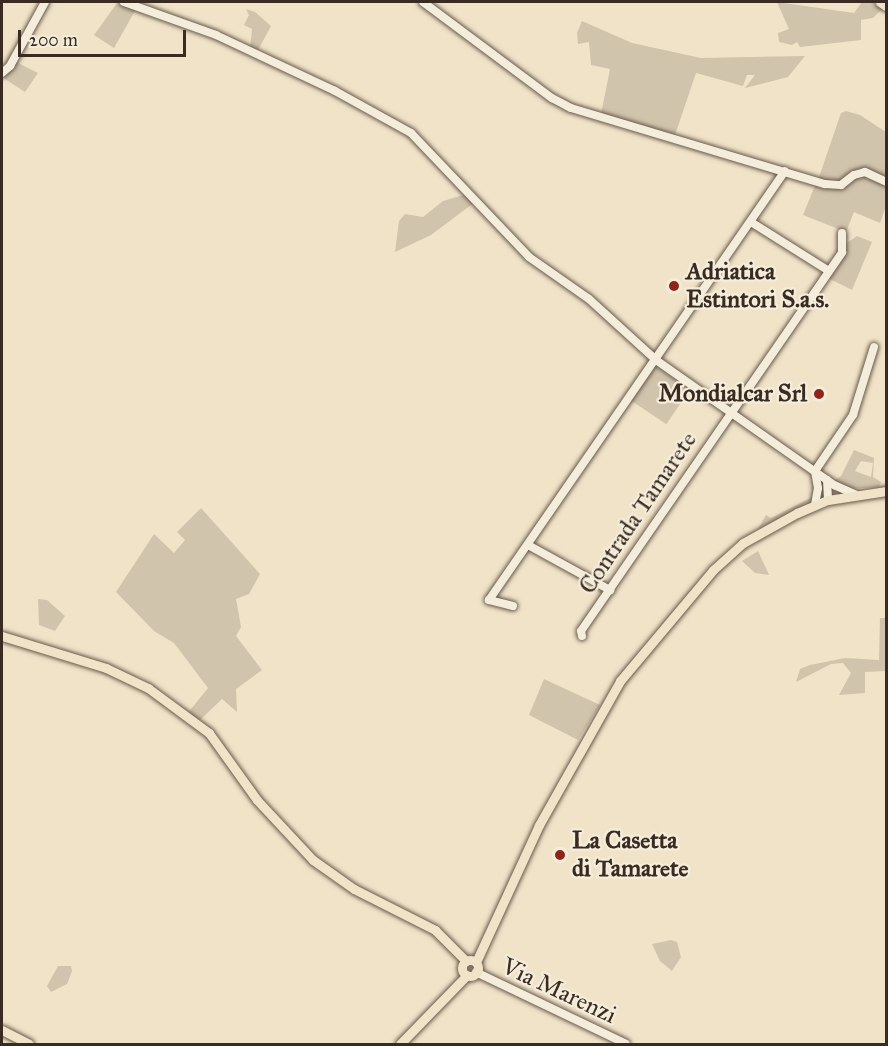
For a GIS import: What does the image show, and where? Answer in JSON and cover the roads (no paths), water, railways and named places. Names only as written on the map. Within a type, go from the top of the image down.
[{"type":"main road","points":[[880,2],[886,6]]},
{"type":"main road","points":[[400,1044],[443,1004],[471,968],[539,825],[620,681],[731,552],[815,505],[828,500],[886,490]]},
{"type":"main road","points":[[2,636],[106,668],[148,688],[208,733],[257,800],[314,860],[354,888],[435,930],[471,968]]},
{"type":"main road","points":[[2,1030],[29,1044]]},
{"type":"street","points":[[2,73],[10,66],[45,2]]},
{"type":"street","points":[[123,2],[216,35],[335,91],[411,133],[529,257],[589,299],[656,360],[827,480],[856,495]]},
{"type":"street","points":[[423,2],[560,103],[834,186],[859,172],[886,182]]},
{"type":"street","points":[[513,606],[489,600],[785,171]]},
{"type":"street","points":[[751,222],[829,271]]},
{"type":"street","name":"Contrada Tamarete","points":[[582,636],[581,631],[842,252],[842,233]]},
{"type":"street","points":[[815,505],[818,488],[815,471],[853,415],[874,347]]},
{"type":"street","points":[[827,480],[828,500]]},
{"type":"street","points":[[818,488],[828,500]]},
{"type":"street","points":[[528,545],[610,590]]},
{"type":"street","name":"Via Marenzi","points":[[471,968],[626,1044]]},
{"type":"place","name":"Adriatica Estintori S.a.s.","points":[[674,286]]},
{"type":"place","name":"Mondialcar Srl","points":[[819,394]]},
{"type":"place","name":"La Casetta di Tamarete","points":[[560,855]]}]
